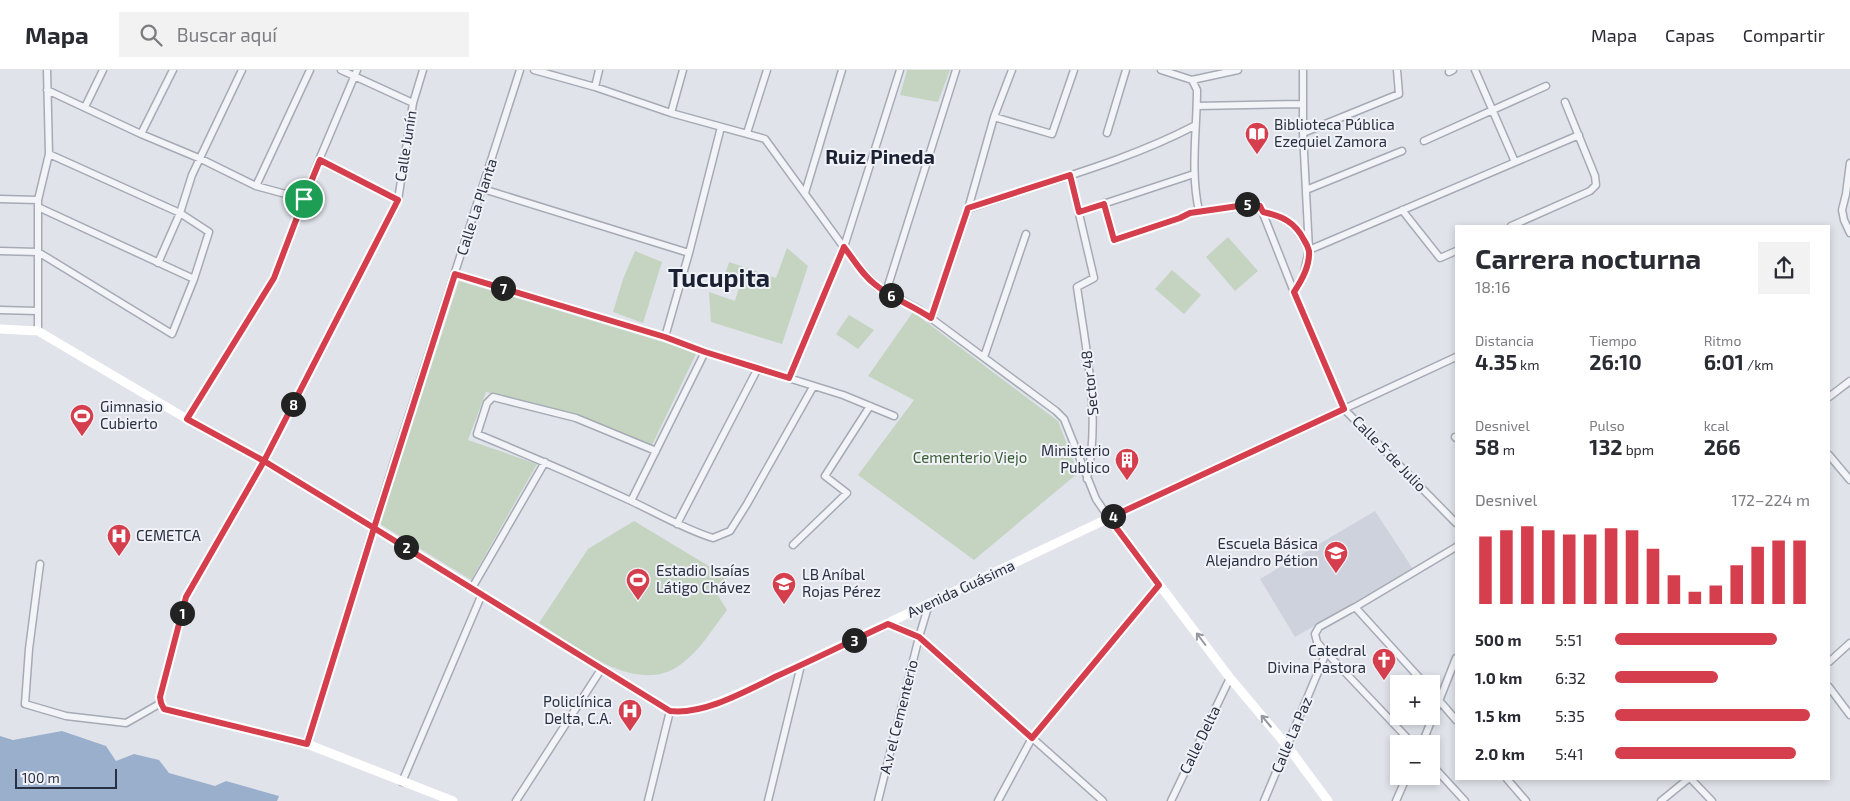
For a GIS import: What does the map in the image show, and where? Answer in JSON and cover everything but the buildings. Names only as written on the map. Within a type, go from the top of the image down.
[{"type":"main road","points":[[0,329],[38,331],[187,419],[264,461],[670,711]]},
{"type":"main road","points":[[264,461],[186,597],[160,697],[164,709],[307,744],[453,801]]},
{"type":"main road","points":[[1109,518],[1230,678],[1288,747],[1328,801]]},
{"type":"main road","name":"Avenida Guásima","points":[[670,711],[690,711],[710,705],[801,665],[1109,518]]},
{"type":"street","points":[[38,331],[38,204],[49,154],[47,70]]},
{"type":"street","points":[[85,107],[103,70]]},
{"type":"street","points":[[142,134],[173,70]]},
{"type":"street","points":[[158,263],[180,213],[192,175],[242,70]]},
{"type":"street","points":[[256,186],[310,70]]},
{"type":"street","points":[[341,70],[356,73],[413,104]]},
{"type":"street","name":"Calle Junín","points":[[264,461],[398,200],[413,104],[423,70]]},
{"type":"street","name":"Calle La Planta","points":[[307,744],[520,70]]},
{"type":"street","points":[[534,70],[765,139],[866,276],[886,292],[920,310],[1056,411],[1064,419],[1096,499],[1109,518]]},
{"type":"street","points":[[595,87],[599,70]]},
{"type":"street","points":[[671,112],[683,70]]},
{"type":"street","points":[[747,133],[767,70]]},
{"type":"street","points":[[805,193],[842,70]]},
{"type":"street","points":[[789,378],[844,247],[900,70]]},
{"type":"street","points":[[886,292],[956,70]]},
{"type":"street","points":[[931,318],[968,208],[994,117],[1012,70]]},
{"type":"street","points":[[994,117],[1052,134],[1074,70]]},
{"type":"street","points":[[1107,133],[1126,70]]},
{"type":"street","points":[[1161,70],[1182,73],[1192,80],[1197,90],[1194,126],[1194,191],[1199,211]]},
{"type":"street","points":[[1192,80],[1238,70]]},
{"type":"street","points":[[1294,292],[1304,277],[1309,250],[1303,70]]},
{"type":"street","points":[[1304,133],[1399,94],[1397,70]]},
{"type":"street","points":[[1475,70],[1515,162]]},
{"type":"street","points":[[187,419],[274,278],[356,73]]},
{"type":"street","points":[[1424,141],[1546,86]]},
{"type":"street","points":[[46,90],[201,159],[256,186],[304,199]]},
{"type":"street","points":[[1513,225],[1590,191],[1596,185],[1595,176],[1565,102]]},
{"type":"street","points":[[1197,106],[1303,104]]},
{"type":"street","points":[[968,208],[1116,161],[1174,137],[1194,126]]},
{"type":"street","points":[[665,337],[689,253],[721,127]]},
{"type":"street","points":[[1309,250],[1578,135]]},
{"type":"street","points":[[1306,190],[1402,151]]},
{"type":"street","points":[[0,251],[38,252],[172,334],[194,279],[209,232],[180,213],[49,154]]},
{"type":"street","points":[[320,160],[398,200]]},
{"type":"street","points":[[1850,163],[1842,210],[1850,233]]},
{"type":"street","points":[[1070,175],[1079,212],[1194,174]]},
{"type":"street","points":[[483,189],[689,253]]},
{"type":"street","points":[[0,198],[38,204],[194,279]]},
{"type":"street","points":[[1104,204],[1114,240],[1199,211],[1252,204],[1260,206],[1263,212],[1279,215],[1292,223],[1302,236],[1309,250]]},
{"type":"street","points":[[1402,210],[1440,258],[1455,251]]},
{"type":"street","name":"Sector 48","points":[[1079,212],[1094,278],[1077,287],[1086,345],[1094,423],[1092,456],[1087,479]]},
{"type":"street","name":"Calle 5 de Julio","points":[[1263,212],[1294,292],[1344,409],[1455,522]]},
{"type":"street","points":[[984,357],[1026,234]]},
{"type":"street","points":[[455,274],[665,337],[705,352],[843,396],[894,416]]},
{"type":"street","points":[[0,310],[38,311]]},
{"type":"street","points":[[631,501],[705,352]]},
{"type":"street","name":"Avenida Guásima","points":[[1109,518],[1455,357]]},
{"type":"street","points":[[677,524],[758,368]]},
{"type":"street","points":[[1830,397],[1850,381]]},
{"type":"street","points":[[656,451],[576,418],[493,397],[488,403],[477,434],[631,501],[697,534],[713,538],[730,530],[747,504],[813,387]]},
{"type":"street","points":[[792,545],[847,493],[825,476],[870,406]]},
{"type":"street","points":[[1830,456],[1850,480]]},
{"type":"street","points":[[472,588],[545,462]]},
{"type":"street","points":[[1404,735],[1326,653],[1317,642],[1315,634],[1319,628],[1455,548]]},
{"type":"street","points":[[40,564],[29,649],[25,704],[66,716],[126,723],[161,703]]},
{"type":"street","points":[[998,801],[1032,738],[1159,585]]},
{"type":"street","points":[[402,782],[482,594]]},
{"type":"street","name":"A.v el Cementerio","points":[[878,801],[929,604]]},
{"type":"street","points":[[1355,607],[1417,675]]},
{"type":"street","points":[[888,624],[919,637],[1103,801]]},
{"type":"street","points":[[1830,661],[1850,643]]},
{"type":"street","name":"Calle La Paz","points":[[1264,801],[1326,653]]},
{"type":"street","points":[[1440,697],[1455,660]]},
{"type":"street","points":[[768,801],[801,665]]},
{"type":"street","points":[[516,801],[602,668]]},
{"type":"street","name":"Calle Delta","points":[[1171,801],[1230,678]]},
{"type":"street","points":[[1830,688],[1850,714]]},
{"type":"street","points":[[1440,700],[1455,719]]},
{"type":"street","points":[[648,801],[670,711]]},
{"type":"street","points":[[1440,774],[1465,801]]},
{"type":"street","points":[[1508,780],[1526,801]]},
{"type":"street","points":[[1661,801],[1689,780]]},
{"type":"street","points":[[1691,780],[1712,801]]},
{"type":"street","points":[[1396,801],[1403,785]]},
{"type":"shaded area","name":"Escuela Básica Alejandro Pétion","points":[[1375,511],[1413,569],[1295,637],[1260,579]]},
{"type":"green space","points":[[907,70],[950,70],[938,102],[900,95]]},
{"type":"green space","points":[[1228,237],[1258,271],[1235,291],[1206,257]]},
{"type":"green space","points":[[787,248],[808,266],[782,344],[711,322],[709,292],[735,301],[741,281],[725,275],[729,262],[776,278]]},
{"type":"green space","points":[[635,251],[662,262],[643,323],[613,312],[623,279]]},
{"type":"green space","points":[[1172,270],[1201,295],[1184,314],[1155,289]]},
{"type":"green space","points":[[459,281],[697,352],[652,445],[578,415],[486,392],[468,440],[537,464],[471,580],[380,524]]},
{"type":"green space","name":"Cementerio Viejo","points":[[913,312],[1058,421],[1078,473],[974,560],[858,475],[914,400],[868,376]]},
{"type":"green space","points":[[849,315],[874,330],[858,349],[836,334]]},
{"type":"green space","name":"Estadio Isaías Látigo Chávez","points":[[634,521],[727,577],[716,592],[727,610],[694,653],[680,665],[663,673],[645,675],[626,672],[607,665],[539,623],[588,549]]},
{"type":"water","points":[[62,731],[106,746],[116,761],[134,754],[159,760],[169,773],[215,786],[226,781],[279,796],[277,801],[0,801],[0,736],[13,740]]},
{"type":"place","name":"Biblioteca Pública Ezequiel Zamora","points":[[1257,155]]},
{"type":"place","name":"Gimnasio Cubierto","points":[[82,437]]},
{"type":"place","name":"Ministerio Publico","points":[[1127,481]]},
{"type":"place","name":"CEMETCA","points":[[119,557]]},
{"type":"place","name":"Escuela Básica Alejandro Pétion","points":[[1336,574]]},
{"type":"place","name":"Estadio Isaías Látigo Chávez","points":[[638,601]]},
{"type":"place","name":"LB Aníbal Rojas Pérez","points":[[784,605]]},
{"type":"place","name":"Catedral Divina Pastora","points":[[1384,681]]},
{"type":"place","name":"Policlínica Delta, C.A.","points":[[630,732]]},
{"type":"district","name":"Ruiz Pineda","points":[[880,157]]},
{"type":"district","name":"Tucupita","points":[[719,278]]},
{"type":"route","points":[[304,199],[274,278],[187,419],[264,461],[186,597],[160,697],[164,709],[307,744],[374,528],[670,711],[690,711],[753,688],[888,624],[919,637],[1032,738],[1159,585],[1109,518],[1344,409],[1294,292],[1304,277],[1309,250],[1302,236],[1292,223],[1279,215],[1263,212],[1260,206],[1252,204],[1190,213],[1114,240],[1104,204],[1079,212],[1070,175],[968,208],[931,318],[876,286],[856,264],[844,247],[789,378],[705,352],[665,337],[455,274],[374,528],[264,461],[398,200],[320,160],[304,199]]}]
